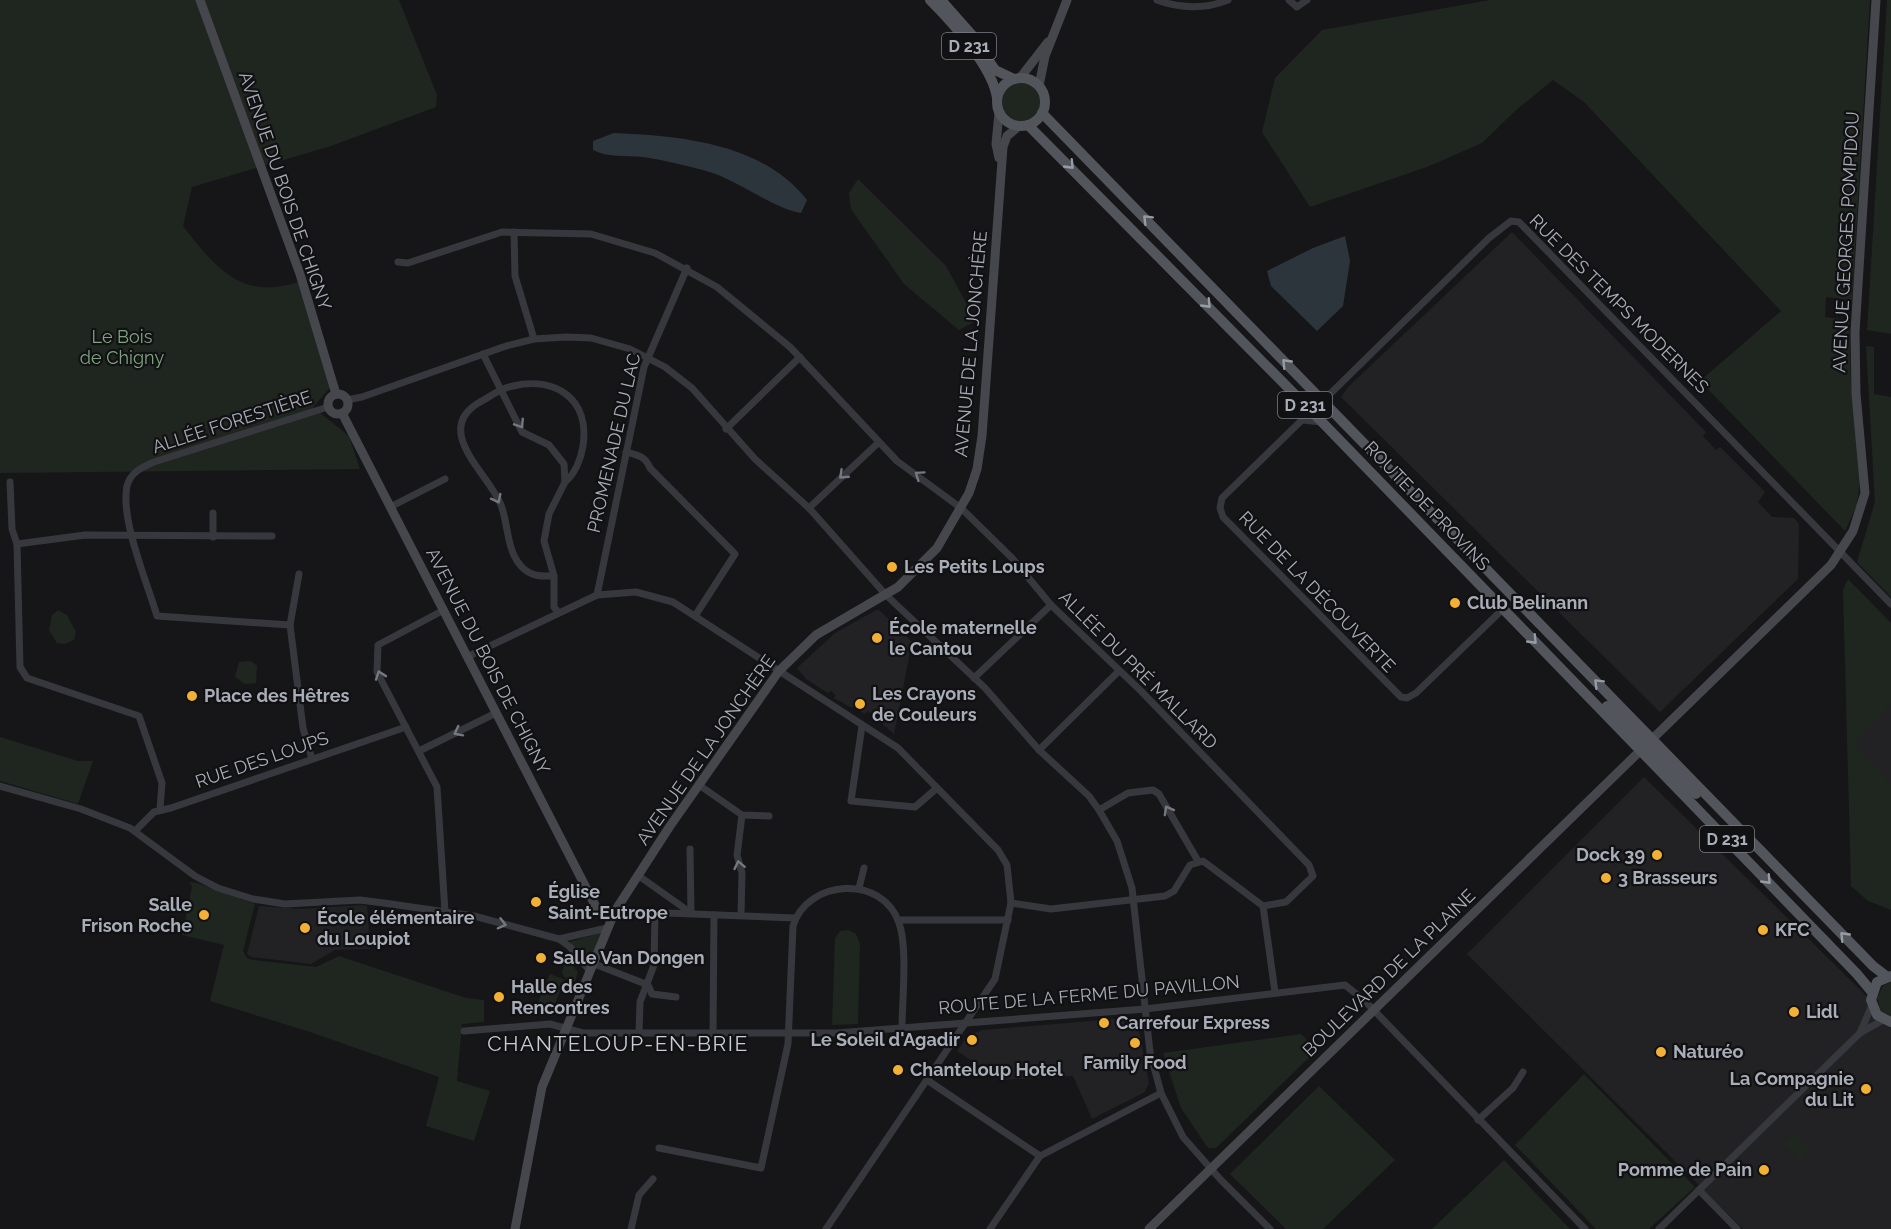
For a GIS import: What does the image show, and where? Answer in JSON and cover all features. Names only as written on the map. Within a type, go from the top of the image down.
[{"type":"main road","name":"AVENUE DU BOIS DE CHIGNY","points":[[200,0],[300,274],[336,393]]},
{"type":"main road","name":"D 231","points":[[930,0],[966,41],[992,81],[997,99]]},
{"type":"main road","name":"D 231","points":[[941,0],[972,35],[995,70],[1017,78]]},
{"type":"main road","points":[[1002,169],[1005,140],[1042,113],[1045,99],[1039,86],[1045,56],[1067,0]]},
{"type":"main road","name":"AVENUE GEORGES POMPIDOU","points":[[1647,745],[1841,552],[1858,522],[1865,493],[1856,394],[1855,339],[1876,0]]},
{"type":"main road","points":[[1002,169],[996,144],[999,113],[997,99],[1003,86],[1017,78],[1056,31]]},
{"type":"main road","points":[[1017,78],[1039,86]]},
{"type":"main road","points":[[999,113],[1011,124],[1024,125]]},
{"type":"main road","name":"ROUTE DE PROVINS","points":[[1042,113],[1334,412],[1647,745],[1872,992]]},
{"type":"main road","name":"ROUTE DE PROVINS","points":[[1024,125],[1302,401],[1580,688],[1647,745],[1742,832],[1873,966],[1889,976]]},
{"type":"main road","name":"AVENUE DE LA JONCHÈRE","points":[[515,1229],[542,1087],[613,915],[650,855],[779,671],[816,635],[886,595],[904,581],[937,548],[961,508],[978,469],[982,436],[1002,169]]},
{"type":"main road","points":[[336,393],[343,395],[347,400],[347,407],[342,413],[334,413],[328,407],[329,398],[336,393]]},
{"type":"main road","name":"AVENUE DU BOIS DE CHIGNY","points":[[342,413],[597,909],[602,914],[613,915]]},
{"type":"main road","name":"BOULEVARD DE LA PLAINE","points":[[1149,1229],[1647,745]]},
{"type":"main road","points":[[1887,1021],[1872,1005],[1872,992],[1877,982],[1889,976]]},
{"type":"street","points":[[1157,0],[1171,5],[1195,7],[1228,0]]},
{"type":"street","points":[[1289,0],[1297,7],[1307,0]]},
{"type":"street","name":"RUE DES TEMPS MODERNES","points":[[1331,393],[1489,238],[1510,221],[1519,222],[1891,604]]},
{"type":"street","name":"ALLÉE DU PRÉ MALLARD","points":[[398,262],[408,263],[502,232],[604,236],[633,244],[687,268],[745,308],[800,357],[897,461],[961,508],[1012,558],[1051,605],[1309,865],[1312,876],[1286,902],[1263,906]]},
{"type":"street","points":[[514,232],[515,276],[534,339]]},
{"type":"street","name":"PROMENADE DU LAC","points":[[597,595],[647,357],[687,268]]},
{"type":"street","points":[[347,400],[362,398],[483,354],[534,339],[566,337],[591,338],[647,357],[692,388],[726,429],[809,508],[886,595],[974,678],[1039,750],[1089,796],[1099,810],[1125,864],[1133,901],[1150,1052],[1161,1093],[1184,1137],[1211,1169],[1270,1229]]},
{"type":"street","points":[[483,354],[503,389],[522,432],[549,445],[564,464],[565,483]]},
{"type":"street","points":[[726,429],[800,357]]},
{"type":"street","points":[[554,576],[536,576],[523,568],[514,555],[500,503],[465,450],[461,436],[462,421],[468,409],[503,389],[526,384],[550,387],[568,394],[581,409],[585,432],[581,456],[572,477],[565,483],[549,514],[544,533],[544,541],[554,576],[554,607],[558,612]]},
{"type":"street","points":[[1312,390],[1331,393],[1334,412]]},
{"type":"street","points":[[1302,401],[1302,420],[1322,422]]},
{"type":"street","name":"ALLÉE FORESTIÈRE","points":[[290,625],[157,616],[137,548],[130,536],[128,485],[137,470],[328,407]]},
{"type":"street","name":"RUE DE LA DÉCOUVERTE","points":[[1302,420],[1226,494],[1220,502],[1221,512],[1396,695],[1407,698],[1416,693],[1503,609]]},
{"type":"street","points":[[809,508],[878,442]]},
{"type":"street","points":[[626,452],[639,455],[646,460],[650,468],[735,554],[695,616]]},
{"type":"street","points":[[390,507],[445,478]]},
{"type":"street","points":[[10,482],[12,529],[17,544],[20,667],[27,678],[139,716],[162,783],[160,808],[135,831]]},
{"type":"street","points":[[213,513],[213,537]]},
{"type":"street","points":[[17,544],[85,535],[272,536]]},
{"type":"street","points":[[298,574],[290,625],[303,728],[312,759]]},
{"type":"street","points":[[467,657],[597,595],[636,592],[673,602],[898,748],[998,850],[1006,865],[1011,903],[995,979],[826,1229]]},
{"type":"street","points":[[974,678],[1051,605]]},
{"type":"street","points":[[442,611],[378,645],[376,672],[437,787],[445,912]]},
{"type":"street","points":[[1039,750],[1119,671]]},
{"type":"street","points":[[419,751],[496,712]]},
{"type":"street","points":[[862,726],[851,801],[915,807],[937,788]]},
{"type":"street","name":"RUE DES LOUPS","points":[[160,808],[181,805],[406,727]]},
{"type":"street","points":[[699,784],[742,815],[769,816]]},
{"type":"street","points":[[0,786],[81,809],[135,831],[195,876],[218,888],[253,899],[285,904],[360,900],[474,916],[558,939],[591,966],[648,986],[652,994],[676,997]]},
{"type":"street","points":[[1099,810],[1128,793],[1154,790],[1159,794],[1198,861]]},
{"type":"street","points":[[741,915],[742,873],[737,855],[742,815]]},
{"type":"street","points":[[690,849],[691,913]]},
{"type":"street","points":[[1011,903],[1051,909],[1165,896],[1174,891],[1190,865],[1203,861],[1263,906],[1275,992]]},
{"type":"street","points":[[859,888],[864,868]]},
{"type":"street","points":[[639,876],[691,913]]},
{"type":"street","points":[[659,1148],[761,1168],[789,1035],[792,934],[795,918],[821,894],[837,888],[859,888],[886,904],[899,920],[902,942],[902,1028]]},
{"type":"street","points":[[639,1034],[640,1002],[648,986],[654,965],[655,913]]},
{"type":"street","points":[[613,915],[691,913],[795,918]]},
{"type":"street","points":[[713,1034],[714,915]]},
{"type":"street","points":[[899,920],[1008,920]]},
{"type":"street","points":[[558,939],[607,928]]},
{"type":"street","name":"ROUTE DE LA FERME DU PAVILLON","points":[[464,1031],[550,1023],[583,1033],[789,1035],[1145,1009],[1345,985],[1585,1229]]},
{"type":"street","points":[[1860,1033],[1872,1005]]},
{"type":"street","points":[[1659,1229],[1860,1033],[1887,1021]]},
{"type":"street","points":[[1478,1120],[1513,1088],[1523,1072]]},
{"type":"street","points":[[927,1080],[1040,1156]]},
{"type":"street","points":[[990,1229],[1040,1156],[1161,1093]]},
{"type":"street","points":[[631,1229],[639,1194],[653,1179]]},
{"type":"street","points":[[1699,1190],[1737,1229]]},
{"type":"shaded area","points":[[614,133],[693,140],[719,146],[767,166],[789,181],[807,200],[801,213],[777,205],[729,180],[703,170],[651,158],[611,155],[593,150],[593,141]]},
{"type":"shaded area","points":[[1512,232],[1706,432],[1703,436],[1716,450],[1720,447],[1765,492],[1758,502],[1772,517],[1794,518],[1799,524],[1798,579],[1660,712],[1341,397],[1349,386]]},
{"type":"shaded area","points":[[1345,236],[1350,261],[1343,306],[1317,331],[1271,286],[1267,271],[1313,248]]},
{"type":"shaded area","points":[[878,609],[912,642],[894,734],[868,711],[864,714],[855,705],[852,708],[834,698],[836,695],[831,691],[828,693],[806,679],[797,668],[835,633]]},
{"type":"shaded area","points":[[1891,705],[1891,783],[1856,748],[1856,739]]},
{"type":"shaded area","points":[[1644,777],[1891,1020],[1891,1229],[1743,1229],[1467,954]]},
{"type":"shaded area","points":[[259,906],[301,909],[367,906],[370,949],[335,950],[311,964],[251,957],[247,954]]},
{"type":"shaded area","points":[[1126,1018],[1139,1030],[1149,1083],[1145,1092],[1092,1119],[1073,1076],[1001,1080],[957,1051],[968,1035],[983,1030]]},
{"type":"green space","name":"Le Bois de Chigny","points":[[0,0],[399,0],[437,95],[436,107],[331,146],[192,187],[183,226],[218,267],[245,283],[260,287],[278,287],[298,282],[331,387],[313,407],[349,436],[360,469],[0,473]]},
{"type":"green space","points":[[1490,0],[1870,0],[1852,300],[1826,297],[1825,317],[1849,320],[1851,383],[1860,481],[1857,505],[1845,531],[1700,381],[1781,311],[1584,102],[1553,80],[1515,111],[1482,143],[1427,167],[1310,207],[1262,132],[1275,78],[1322,30]]},
{"type":"green space","points":[[1887,0],[1891,0],[1891,334],[1867,330]]},
{"type":"green space","points":[[1020,82],[1034,88],[1040,102],[1034,116],[1020,122],[1006,116],[1000,102],[1006,88]]},
{"type":"green space","points":[[858,179],[946,266],[976,321],[959,330],[904,284],[851,209],[849,193]]},
{"type":"green space","points":[[1866,346],[1874,347],[1874,394],[1891,397],[1891,597],[1857,562],[1875,502]]},
{"type":"green space","points":[[1848,579],[1891,623],[1891,705],[1856,740],[1857,748],[1891,783],[1891,910],[1868,901],[1851,886],[1843,590]]},
{"type":"green space","points":[[58,610],[67,615],[76,632],[74,640],[65,644],[57,643],[49,630],[52,615]]},
{"type":"green space","points":[[251,661],[257,666],[256,683],[245,684],[235,677],[239,662]]},
{"type":"green space","points":[[0,737],[78,761],[93,761],[78,804],[0,781]]},
{"type":"green space","points":[[189,882],[255,904],[243,951],[247,958],[316,967],[339,956],[466,998],[484,1000],[484,1022],[462,1024],[457,1081],[490,1091],[474,1141],[426,1126],[439,1077],[310,1032],[210,1001],[224,945],[182,935],[192,887]]},
{"type":"green space","points":[[849,930],[856,934],[860,944],[858,1024],[832,1025],[835,938],[840,931]]},
{"type":"green space","points":[[603,932],[597,949],[589,959],[585,960],[569,942]]},
{"type":"green space","points":[[566,957],[578,972],[573,987],[562,974]]},
{"type":"green space","points":[[550,974],[565,980],[553,1008],[538,1002]]},
{"type":"green space","points":[[1891,982],[1891,1016],[1881,1011],[1877,998],[1883,986]]},
{"type":"green space","points":[[1301,1034],[1317,1050],[1216,1148],[1208,1148],[1181,1108],[1163,1053]]},
{"type":"green space","points":[[1584,1074],[1695,1187],[1649,1229],[1596,1229],[1515,1145]]},
{"type":"green space","points":[[1319,1086],[1395,1160],[1323,1229],[1286,1229],[1230,1174]]},
{"type":"green space","points":[[1794,1133],[1811,1150],[1800,1161],[1783,1143]]},
{"type":"green space","points":[[1504,1160],[1570,1229],[1432,1229]]},
{"type":"place","name":"Les Petits Loups","points":[[892,567]]},
{"type":"place","name":"Club Belinann","points":[[1455,603]]},
{"type":"place","name":"École maternelle le Cantou","points":[[877,638]]},
{"type":"place","name":"Place des Hêtres","points":[[192,696]]},
{"type":"place","name":"Les Crayons de Couleurs","points":[[860,704]]},
{"type":"place","name":"Dock 39","points":[[1657,855]]},
{"type":"place","name":"3 Brasseurs","points":[[1606,878]]},
{"type":"place","name":"Église Saint-Eutrope","points":[[536,902]]},
{"type":"place","name":"Salle Frison Roche","points":[[204,915]]},
{"type":"place","name":"École élémentaire du Loupiot","points":[[305,928]]},
{"type":"place","name":"KFC","points":[[1763,930]]},
{"type":"place","name":"Salle Van Dongen","points":[[541,958]]},
{"type":"place","name":"Halle des Rencontres","points":[[499,997]]},
{"type":"place","name":"Lidl","points":[[1794,1012]]},
{"type":"place","name":"Carrefour Express","points":[[1104,1023]]},
{"type":"place","name":"Le Soleil d'Agadir","points":[[972,1040]]},
{"type":"place","name":"Family Food","points":[[1135,1043]]},
{"type":"place","name":"Naturéo","points":[[1661,1052]]},
{"type":"place","name":"Chanteloup Hotel","points":[[898,1070]]},
{"type":"place","name":"La Compagnie du Lit","points":[[1866,1089]]},
{"type":"place","name":"Pomme de Pain","points":[[1764,1170]]},
{"type":"district","name":"CHANTELOUP-EN-BRIE","points":[[618,1044]]}]
